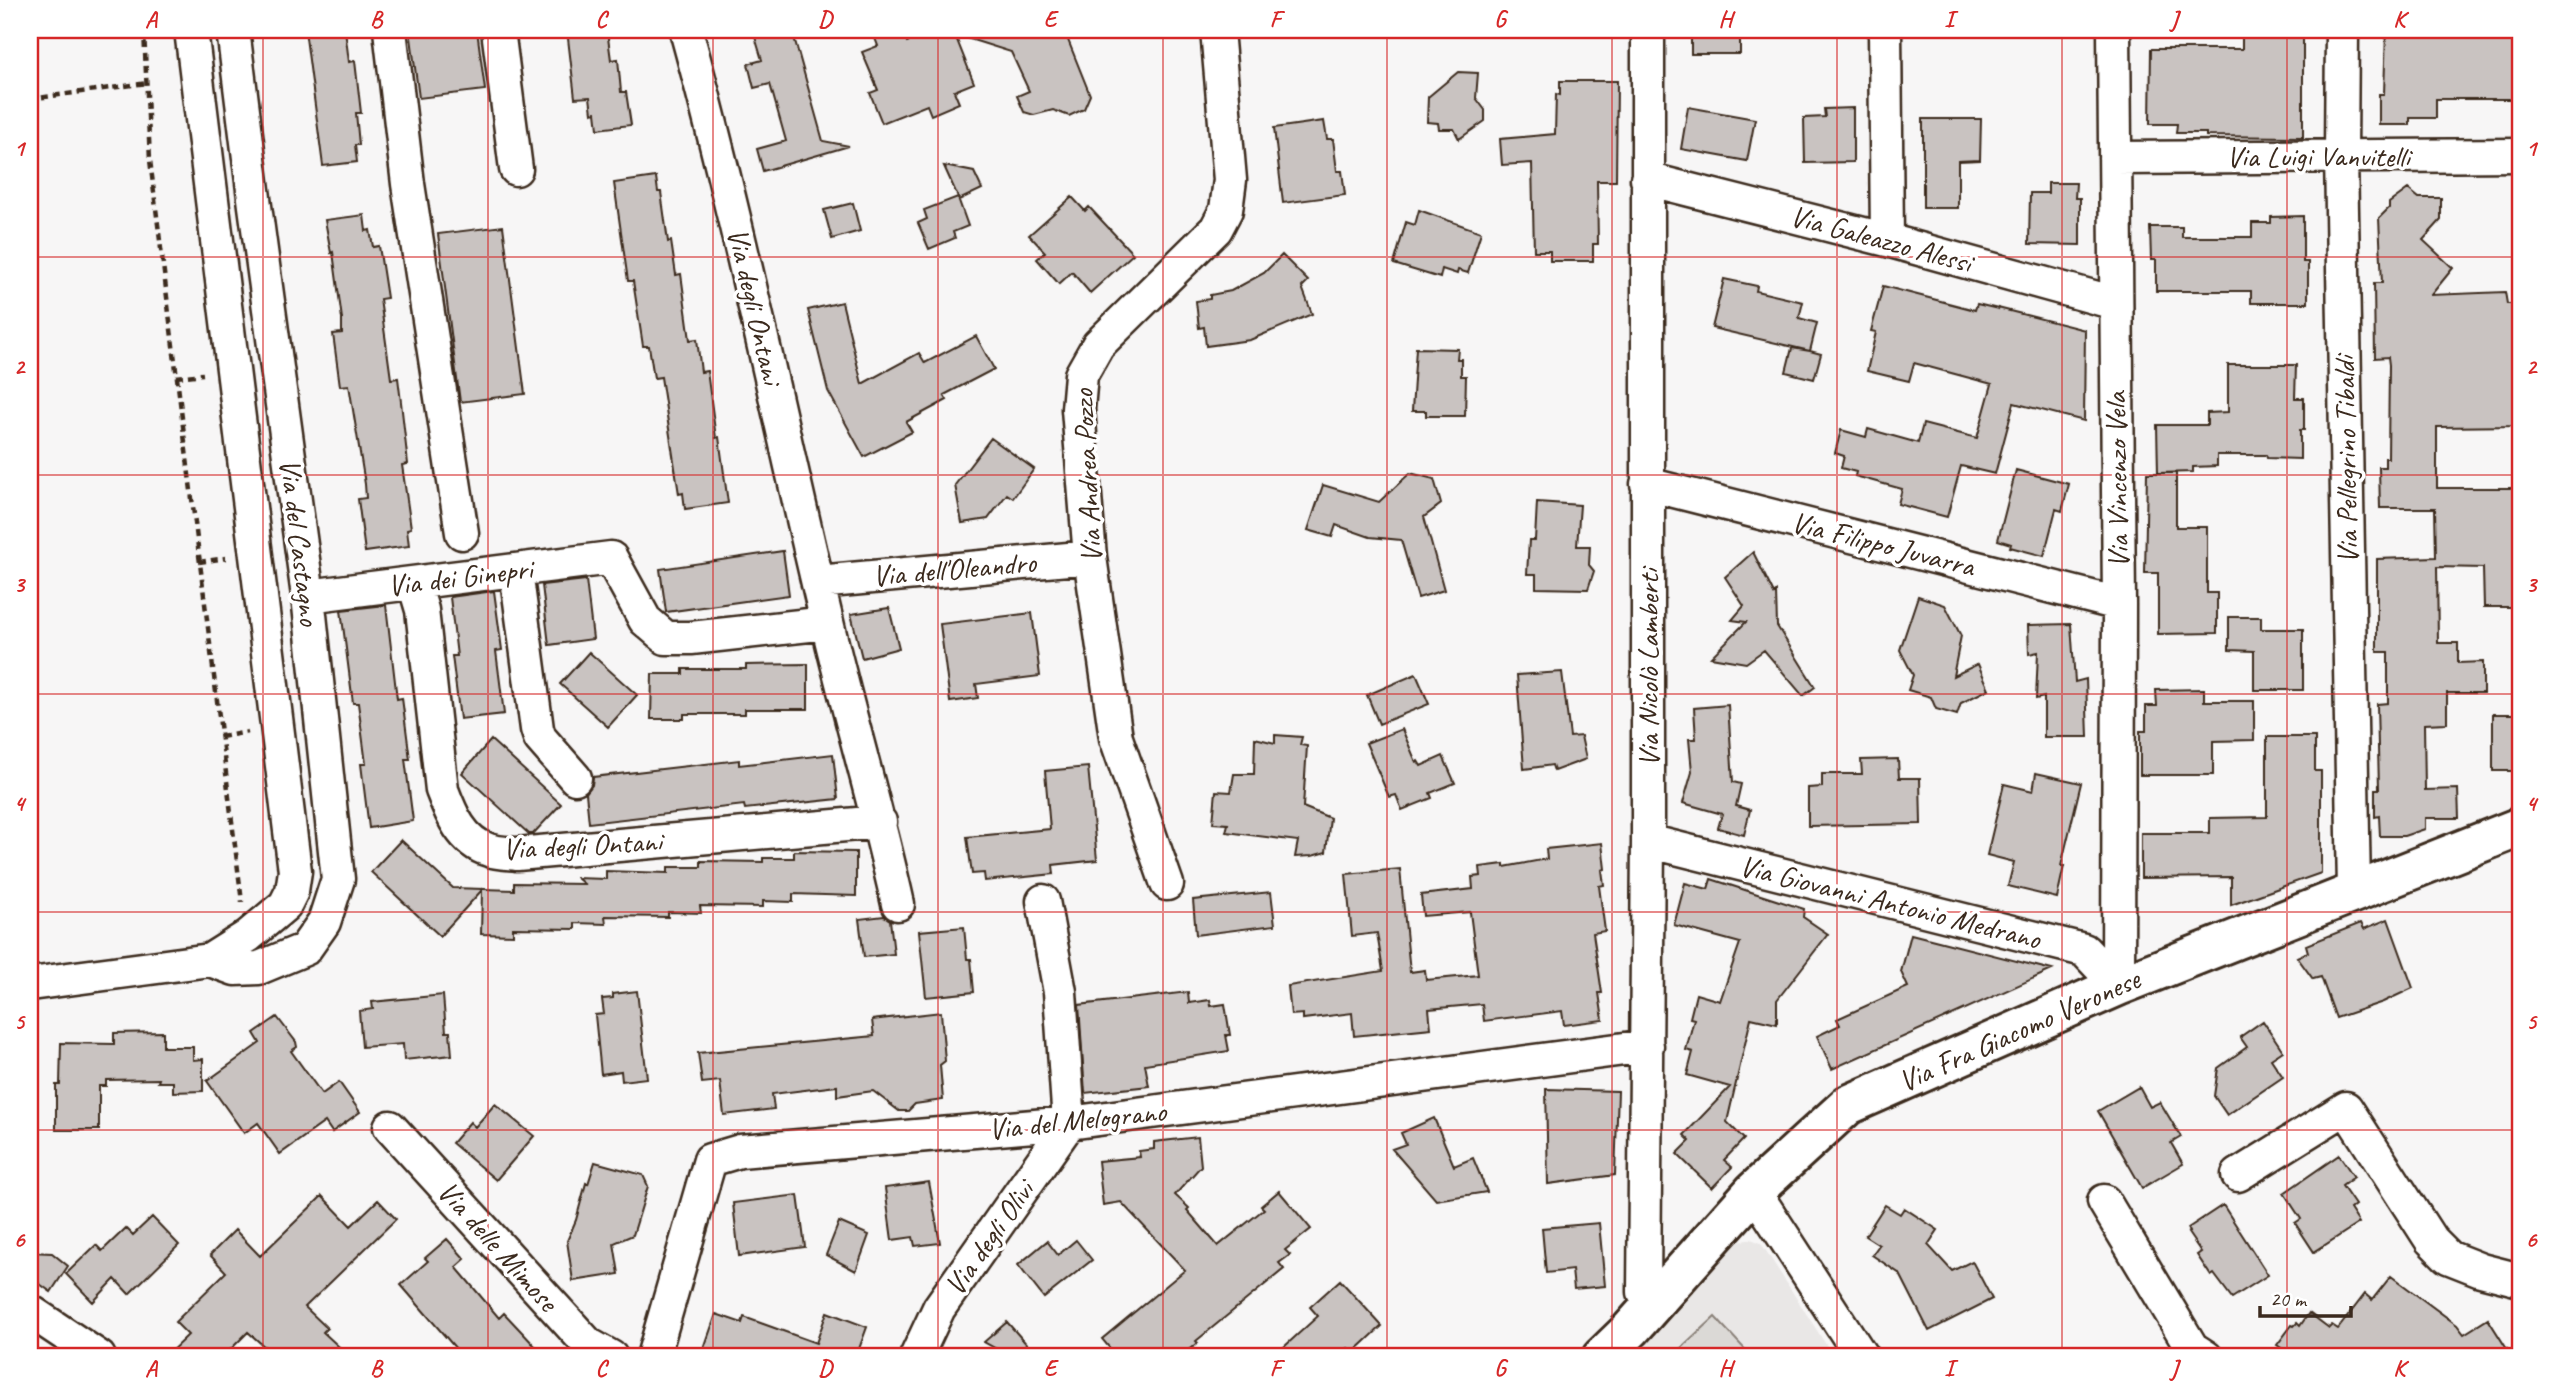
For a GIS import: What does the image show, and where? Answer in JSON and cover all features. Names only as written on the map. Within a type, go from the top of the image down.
[{"type":"street","name":"Via del Castagno","points":[[30,984],[210,960],[248,936],[285,905],[292,891],[295,871],[191,30]]},
{"type":"street","name":"Via del Castagno","points":[[210,960],[235,969],[259,968],[305,949],[324,922],[338,878],[308,596],[233,30]]},
{"type":"street","points":[[390,30],[408,184],[462,533]]},
{"type":"street","points":[[498,30],[516,169]]},
{"type":"street","name":"Via degli Ontani","points":[[686,30],[717,140],[827,624],[880,822],[898,904]]},
{"type":"street","name":"Via Andrea Pozzo","points":[[1167,884],[1116,738],[1090,557],[1078,409],[1082,375],[1098,345],[1216,229],[1226,210],[1230,180],[1217,30]]},
{"type":"street","name":"Via Nicolò Lamberti","points":[[1648,30],[1648,841],[1644,1292],[1654,1303]]},
{"type":"street","points":[[1885,30],[1887,240]]},
{"type":"street","name":"Via Vincenzo Vela","points":[[2114,30],[2119,604],[2118,986]]},
{"type":"street","name":"Via Pellegrino Tibaldi","points":[[2342,30],[2341,155],[2354,891]]},
{"type":"street","name":"Via Luigi Vanvitelli","points":[[2115,158],[2520,155]]},
{"type":"street","name":"Via Galeazzo Alessi","points":[[1647,179],[1887,240],[2115,303]]},
{"type":"street","name":"Via Filippo Juvarra","points":[[1647,484],[2119,604]]},
{"type":"street","name":"Via dell'Oleandro","points":[[818,582],[1090,557]]},
{"type":"street","name":"Via dei Ginepri","points":[[308,596],[611,558],[645,620],[666,638],[691,638],[827,624]]},
{"type":"street","points":[[516,571],[537,729],[540,738],[575,778]]},
{"type":"street","name":"Via degli Ontani","points":[[414,583],[422,610],[442,790],[451,814],[472,842],[488,850],[517,854],[880,822]]},
{"type":"street","name":"Via Fra Giacomo Veronese","points":[[1602,1357],[1631,1329],[1754,1191],[1848,1105],[2118,986],[2520,827]]},
{"type":"street","name":"Via Giovanni Antonio Medrano","points":[[1648,841],[2084,950]]},
{"type":"street","points":[[1043,901],[1060,992],[1069,1123]]},
{"type":"street","points":[[2118,929],[2084,950],[2118,986]]},
{"type":"street","name":"Via del Melograno","points":[[653,1357],[710,1160],[740,1151],[1069,1123],[1647,1046]]},
{"type":"street","points":[[2238,1175],[2346,1108],[2431,1240],[2448,1257],[2481,1270],[2520,1280]]},
{"type":"street","name":"Via degli Olivi","points":[[916,1357],[939,1308],[1069,1123]]},
{"type":"street","name":"Via delle Mimose","points":[[390,1127],[588,1344],[611,1357]]},
{"type":"street","points":[[1754,1191],[1862,1357]]},
{"type":"street","points":[[2104,1201],[2192,1348],[2206,1357]]},
{"type":"street","points":[[30,1311],[99,1357]]},
{"type":"path","points":[[144,30],[150,160],[243,907]]},
{"type":"path","points":[[30,99],[147,83]]},
{"type":"path","points":[[176,377],[189,375]]},
{"type":"path","points":[[199,562],[215,559]]},
{"type":"path","points":[[222,737],[246,733]]},
{"type":"shaded area","points":[[1751,1239],[1761,1243],[1834,1357],[1628,1357],[1642,1337],[1735,1243]]},
{"type":"shaded area","points":[[1715,1317],[1752,1357],[1672,1357]]},
{"type":"building","points":[[305,30],[345,30],[349,62],[355,61],[361,113],[356,113],[359,145],[355,145],[357,162],[323,166]]},
{"type":"building","points":[[410,30],[477,30],[485,90],[419,98]]},
{"type":"building","points":[[567,30],[607,30],[611,60],[618,59],[621,92],[626,92],[631,125],[598,129],[596,112],[592,113],[590,97],[575,98]]},
{"type":"building","points":[[753,30],[792,30],[823,141],[849,146],[763,171],[757,149],[786,141],[770,84],[754,88],[748,64],[762,60]]},
{"type":"building","points":[[902,30],[907,42],[939,30],[953,30],[974,83],[954,91],[959,103],[931,115],[927,105],[882,123],[870,93],[878,90],[862,52],[878,46],[875,38]]},
{"type":"building","points":[[958,30],[1064,30],[1090,95],[1084,109],[1069,116],[1053,110],[1034,115],[1024,112],[1017,96],[1029,91],[1011,52],[957,35]]},
{"type":"building","points":[[1691,30],[1740,30],[1740,54],[1691,54]]},
{"type":"building","points":[[2242,30],[2303,30],[2303,137],[2206,136],[2206,133],[2176,133],[2177,124],[2150,124],[2151,49],[2242,49]]},
{"type":"building","points":[[2386,30],[2518,33],[2520,99],[2436,99],[2436,118],[2410,118],[2410,125],[2379,125],[2379,94],[2384,94]]},
{"type":"building","points":[[1458,72],[1478,73],[1476,98],[1485,110],[1485,121],[1459,139],[1454,129],[1439,129],[1438,123],[1427,122],[1428,97]]},
{"type":"building","points":[[1560,81],[1617,81],[1616,181],[1597,181],[1598,244],[1593,244],[1593,261],[1550,261],[1550,251],[1534,251],[1532,163],[1502,165],[1500,139],[1555,134],[1556,94],[1560,95]]},
{"type":"building","points":[[1688,107],[1755,119],[1747,161],[1681,149]]},
{"type":"building","points":[[1853,108],[1853,162],[1805,163],[1804,118],[1825,117],[1824,109]]},
{"type":"building","points":[[1923,119],[1981,119],[1980,160],[1958,161],[1958,208],[1923,208]]},
{"type":"building","points":[[1324,121],[1327,139],[1333,139],[1337,171],[1342,171],[1345,195],[1283,203],[1274,128]]},
{"type":"building","points":[[944,166],[974,172],[982,189],[959,200],[958,198],[968,226],[953,232],[955,238],[929,249],[918,223],[927,219],[924,210],[958,197]]},
{"type":"building","points":[[656,177],[676,275],[681,274],[690,340],[697,339],[701,372],[707,371],[728,503],[685,509],[683,493],[679,494],[661,377],[654,378],[649,346],[643,346],[633,281],[628,281],[614,183]]},
{"type":"building","points":[[2048,183],[2076,183],[2075,198],[2080,198],[2080,245],[2029,244],[2030,193],[2048,193]]},
{"type":"building","points":[[2408,189],[2419,198],[2441,198],[2441,220],[2423,240],[2453,268],[2431,295],[2505,292],[2507,304],[2520,304],[2520,426],[2437,427],[2437,488],[2520,488],[2520,607],[2484,607],[2483,568],[2437,567],[2438,643],[2458,643],[2458,663],[2483,662],[2483,693],[2447,693],[2447,723],[2424,724],[2425,790],[2458,789],[2459,818],[2425,818],[2425,829],[2404,836],[2380,836],[2379,816],[2375,817],[2375,789],[2379,789],[2377,704],[2388,703],[2388,652],[2377,652],[2377,559],[2436,557],[2435,508],[2380,508],[2379,467],[2385,467],[2385,458],[2388,458],[2389,365],[2388,357],[2375,358],[2374,283],[2382,283],[2379,218],[2389,208],[2389,203]]},
{"type":"building","points":[[1072,197],[1085,211],[1089,207],[1133,254],[1090,293],[1072,272],[1059,284],[1037,259],[1045,252],[1029,235]]},
{"type":"building","points":[[853,203],[860,231],[832,239],[824,210]]},
{"type":"building","points":[[1419,210],[1481,232],[1468,273],[1458,270],[1457,274],[1442,269],[1440,278],[1394,264],[1406,222],[1415,225]]},
{"type":"building","points":[[364,215],[366,231],[370,230],[373,247],[379,246],[387,298],[380,299],[391,379],[398,378],[408,464],[402,465],[411,528],[407,529],[409,546],[365,552],[358,499],[366,498],[365,484],[349,385],[340,386],[333,334],[342,333],[342,319],[333,252],[331,253],[325,220]]},
{"type":"building","points":[[2303,216],[2303,262],[2308,262],[2308,303],[2251,303],[2251,291],[2156,291],[2156,260],[2151,260],[2150,227],[2182,227],[2182,237],[2252,237],[2252,223],[2271,223],[2271,217]]},
{"type":"building","points":[[503,226],[525,394],[460,402],[438,234]]},
{"type":"building","points":[[1282,255],[1308,281],[1302,287],[1312,314],[1250,340],[1206,346],[1204,327],[1199,328],[1196,301],[1231,291],[1264,273]]},
{"type":"building","points":[[1724,279],[1757,286],[1756,291],[1803,302],[1799,318],[1817,323],[1810,351],[1712,328]]},
{"type":"building","points":[[1883,286],[1975,310],[1977,304],[2085,330],[2084,421],[2014,403],[1995,474],[1961,466],[1947,517],[1898,504],[1902,489],[1855,476],[1856,472],[1841,468],[1844,456],[1835,453],[1841,430],[1866,437],[1868,429],[1918,443],[1923,424],[1977,438],[1992,384],[1914,363],[1909,381],[1867,371],[1876,332],[1871,331]]},
{"type":"building","points":[[842,302],[862,384],[919,353],[925,363],[976,336],[994,369],[944,395],[947,400],[906,422],[912,432],[864,457],[828,391],[808,310]]},
{"type":"building","points":[[1416,348],[1458,349],[1461,376],[1466,376],[1465,416],[1426,416],[1426,411],[1412,411]]},
{"type":"building","points":[[1792,348],[1821,354],[1814,379],[1786,372]]},
{"type":"building","points":[[2228,365],[2296,365],[2295,398],[2304,398],[2300,459],[2267,458],[2266,455],[2217,455],[2217,466],[2193,467],[2193,472],[2158,473],[2157,425],[2207,425],[2207,413],[2228,412]]},
{"type":"building","points":[[991,438],[1034,469],[1013,498],[1007,494],[988,519],[962,523],[955,485]]},
{"type":"building","points":[[2016,470],[2069,484],[2062,511],[2056,509],[2044,556],[2010,547],[2011,544],[1998,540]]},
{"type":"building","points":[[1410,473],[1434,479],[1441,504],[1424,517],[1444,590],[1418,598],[1401,540],[1370,537],[1336,525],[1332,537],[1308,530],[1323,485],[1379,502]]},
{"type":"building","points":[[2147,473],[2176,473],[2176,527],[2207,527],[2207,593],[2217,593],[2217,633],[2158,634],[2158,573],[2145,573]]},
{"type":"building","points":[[1537,502],[1580,505],[1577,546],[1590,546],[1589,565],[1594,571],[1588,589],[1536,588],[1536,574],[1527,574],[1529,540],[1535,540]]},
{"type":"building","points":[[783,551],[789,595],[666,612],[660,569]]},
{"type":"building","points":[[1753,552],[1774,594],[1776,592],[1777,626],[1815,687],[1803,696],[1764,650],[1746,663],[1711,657],[1746,622],[1732,620],[1744,606],[1725,577]]},
{"type":"building","points":[[586,580],[593,639],[549,645],[542,585]]},
{"type":"building","points":[[494,591],[502,650],[496,651],[504,714],[460,719],[452,656],[457,656],[450,597]]},
{"type":"building","points":[[1918,596],[1945,605],[1961,636],[1953,676],[1978,664],[1989,689],[1961,703],[1957,715],[1936,709],[1931,697],[1908,690],[1913,675],[1900,650]]},
{"type":"building","points":[[386,605],[397,699],[402,698],[410,759],[405,759],[413,821],[369,828],[361,764],[366,764],[358,703],[353,703],[341,610]]},
{"type":"building","points":[[889,608],[899,648],[862,658],[851,614]]},
{"type":"building","points":[[1032,613],[1040,676],[976,684],[978,698],[950,702],[940,624]]},
{"type":"building","points":[[2229,617],[2261,617],[2261,629],[2303,629],[2303,690],[2254,690],[2254,651],[2229,650]]},
{"type":"building","points":[[2071,624],[2075,682],[2086,679],[2088,737],[2044,737],[2044,697],[2036,699],[2038,652],[2029,654],[2028,625]]},
{"type":"building","points":[[589,652],[637,695],[608,727],[560,684]]},
{"type":"building","points":[[808,664],[808,709],[745,709],[745,714],[684,714],[684,719],[651,719],[652,674],[683,674],[683,669],[746,669],[746,665]]},
{"type":"building","points":[[1562,672],[1570,737],[1581,736],[1586,759],[1554,771],[1552,765],[1524,769],[1517,675]]},
{"type":"building","points":[[1416,674],[1429,704],[1379,724],[1367,695]]},
{"type":"building","points":[[2204,689],[2204,701],[2254,701],[2254,740],[2213,741],[2213,775],[2140,775],[2140,731],[2146,731],[2146,706],[2157,706],[2156,690]]},
{"type":"building","points":[[1728,705],[1733,782],[1741,784],[1736,806],[1750,810],[1744,835],[1718,828],[1722,814],[1683,803],[1692,772],[1689,739],[1696,739],[1694,708]]},
{"type":"building","points":[[2493,714],[2520,714],[2520,771],[2493,771]]},
{"type":"building","points":[[1402,729],[1416,762],[1421,766],[1443,756],[1455,783],[1430,793],[1432,798],[1402,810],[1396,795],[1389,797],[1366,743]]},
{"type":"building","points":[[1275,735],[1302,737],[1300,745],[1307,746],[1303,807],[1330,818],[1326,852],[1295,857],[1298,841],[1226,832],[1228,824],[1213,823],[1216,791],[1231,792],[1234,774],[1254,774],[1255,738],[1275,743]]},
{"type":"building","points":[[2267,737],[2315,737],[2315,771],[2321,771],[2321,873],[2231,905],[2231,877],[2141,878],[2141,833],[2210,833],[2210,818],[2267,817]]},
{"type":"building","points":[[491,740],[561,804],[533,834],[529,834],[462,773]]},
{"type":"building","points":[[833,754],[838,799],[745,809],[744,805],[589,823],[586,793],[592,785],[593,777],[739,760],[739,765]]},
{"type":"building","points":[[1898,759],[1899,778],[1920,778],[1921,824],[1808,826],[1808,788],[1822,787],[1822,774],[1862,774],[1861,760]]},
{"type":"building","points":[[1088,767],[1097,860],[1053,865],[1054,874],[985,881],[984,873],[972,874],[967,837],[1050,829],[1045,771]]},
{"type":"building","points":[[2036,773],[2081,783],[2061,866],[2064,866],[2057,898],[2008,886],[2014,862],[1987,855],[2004,784],[2033,791]]},
{"type":"building","points":[[401,840],[453,888],[514,890],[514,883],[584,884],[577,878],[606,879],[606,871],[668,873],[668,867],[701,867],[701,861],[763,862],[763,858],[794,858],[794,851],[856,852],[856,896],[793,894],[793,902],[763,901],[763,907],[700,906],[701,913],[668,912],[668,917],[605,916],[606,924],[575,923],[575,929],[513,928],[513,935],[481,934],[482,890],[440,936],[371,872]]},
{"type":"building","points":[[1602,843],[1604,885],[1599,886],[1605,931],[1593,933],[1603,1020],[1564,1025],[1562,1011],[1484,1021],[1482,1004],[1429,1009],[1431,1028],[1354,1036],[1352,1013],[1303,1019],[1303,1014],[1291,1015],[1288,986],[1383,971],[1377,933],[1352,936],[1346,874],[1400,869],[1410,972],[1425,970],[1426,980],[1478,975],[1470,912],[1423,916],[1421,895],[1473,889],[1472,877],[1481,876],[1480,867],[1504,864],[1504,867],[1547,859],[1546,849]]},
{"type":"building","points":[[1711,879],[1804,909],[1803,917],[1828,934],[1777,1000],[1777,1024],[1751,1018],[1727,1122],[1744,1139],[1724,1160],[1732,1167],[1712,1188],[1677,1154],[1690,1141],[1684,1135],[1730,1087],[1687,1075],[1693,1052],[1686,1050],[1694,1019],[1690,1018],[1696,994],[1720,1001],[1740,943],[1674,925],[1685,883],[1708,889]]},
{"type":"building","points":[[1271,892],[1275,925],[1196,935],[1193,900]]},
{"type":"building","points":[[884,916],[890,920],[894,954],[864,957],[859,919]]},
{"type":"building","points":[[2388,919],[2413,988],[2383,1002],[2336,1018],[2321,977],[2313,979],[2297,957],[2308,952],[2306,945],[2361,923],[2364,929]]},
{"type":"building","points":[[964,927],[974,992],[926,997],[919,931]]},
{"type":"building","points":[[1911,934],[2052,970],[1832,1069],[1817,1036],[1840,1025],[1837,1019],[1908,987],[1901,972]]},
{"type":"building","points":[[637,991],[647,1078],[622,1081],[621,1071],[601,1074],[595,1015],[604,1014],[602,999],[613,998],[613,994]]},
{"type":"building","points":[[1188,992],[1189,1003],[1210,1000],[1211,1006],[1225,1004],[1230,1035],[1226,1035],[1229,1051],[1145,1064],[1149,1086],[1085,1093],[1079,1005]]},
{"type":"building","points":[[443,995],[446,1032],[450,1032],[452,1055],[404,1060],[403,1044],[362,1047],[359,1011],[373,1009],[372,1002]]},
{"type":"building","points":[[941,1012],[945,1061],[940,1065],[943,1100],[915,1104],[908,1111],[899,1111],[873,1091],[837,1096],[837,1086],[772,1094],[774,1109],[724,1115],[720,1081],[702,1083],[698,1053],[874,1036],[872,1020]]},
{"type":"building","points":[[277,1017],[296,1042],[297,1047],[291,1051],[322,1094],[339,1082],[360,1112],[332,1132],[325,1122],[280,1154],[258,1123],[244,1133],[207,1081],[260,1043],[254,1033]]},
{"type":"building","points":[[2263,1021],[2283,1051],[2271,1059],[2283,1077],[2227,1115],[2214,1096],[2218,1068],[2247,1047],[2240,1037]]},
{"type":"building","points":[[163,1032],[163,1047],[193,1047],[193,1060],[203,1059],[203,1091],[173,1092],[173,1082],[158,1082],[159,1079],[106,1080],[106,1086],[99,1086],[99,1130],[56,1130],[56,1085],[60,1085],[61,1043],[114,1044],[114,1033]]},
{"type":"building","points":[[2139,1087],[2150,1107],[2160,1102],[2181,1137],[2171,1143],[2183,1164],[2142,1188],[2098,1111]]},
{"type":"building","points":[[1546,1089],[1618,1091],[1615,1175],[1548,1184]]},
{"type":"building","points":[[495,1104],[534,1136],[496,1180],[452,1143],[470,1122],[475,1127]]},
{"type":"building","points":[[1434,1118],[1454,1166],[1473,1158],[1487,1192],[1436,1200],[1392,1149],[1406,1144],[1401,1133]]},
{"type":"building","points":[[1198,1137],[1201,1166],[1175,1195],[1189,1208],[1187,1210],[1218,1246],[1264,1209],[1261,1206],[1279,1191],[1311,1229],[1285,1250],[1290,1255],[1279,1263],[1284,1269],[1196,1341],[1198,1343],[1181,1357],[1117,1357],[1102,1339],[1185,1270],[1121,1202],[1103,1205],[1098,1161],[1140,1157],[1139,1151],[1154,1149],[1154,1142]]},
{"type":"building","points":[[2339,1155],[2354,1177],[2342,1186],[2355,1205],[2350,1209],[2359,1223],[2314,1252],[2295,1223],[2301,1219],[2284,1193]]},
{"type":"building","points":[[595,1162],[643,1175],[648,1186],[633,1235],[614,1243],[619,1274],[573,1281],[567,1241]]},
{"type":"building","points":[[929,1182],[940,1243],[915,1246],[913,1237],[892,1240],[885,1188]]},
{"type":"building","points":[[798,1195],[805,1247],[739,1256],[733,1203]]},
{"type":"building","points":[[322,1196],[351,1226],[378,1200],[396,1219],[305,1307],[327,1328],[323,1332],[350,1357],[276,1357],[248,1332],[223,1357],[165,1357],[188,1335],[175,1322],[226,1272],[210,1255],[235,1230],[260,1256]]},
{"type":"building","points":[[1885,1205],[1900,1214],[1904,1208],[1938,1230],[1928,1245],[1952,1271],[1972,1261],[1992,1299],[1929,1331],[1900,1274],[1872,1255],[1879,1245],[1865,1236]]},
{"type":"building","points":[[2223,1205],[2268,1275],[2232,1298],[2214,1274],[2211,1276],[2197,1255],[2201,1252],[2188,1233],[2188,1228]]},
{"type":"building","points":[[152,1217],[179,1245],[129,1294],[115,1279],[93,1302],[66,1274],[96,1245],[102,1251],[126,1228],[133,1235]]},
{"type":"building","points":[[839,1222],[869,1235],[856,1271],[826,1255]]},
{"type":"building","points":[[1599,1223],[1605,1286],[1574,1289],[1572,1270],[1546,1273],[1542,1228]]},
{"type":"building","points":[[447,1239],[465,1259],[456,1267],[499,1318],[504,1313],[535,1346],[523,1357],[463,1357],[401,1285],[428,1261],[425,1258]]},
{"type":"building","points":[[1076,1240],[1092,1260],[1044,1298],[1018,1265],[1047,1241],[1058,1255]]},
{"type":"building","points":[[30,1252],[52,1253],[68,1266],[51,1292],[30,1277]]},
{"type":"building","points":[[2391,1276],[2457,1325],[2464,1334],[2488,1319],[2512,1357],[2294,1357],[2277,1345],[2292,1325],[2297,1323],[2300,1326],[2309,1313],[2329,1328],[2332,1325],[2338,1329],[2365,1294],[2372,1300]]},
{"type":"building","points":[[1340,1280],[1382,1326],[1353,1353],[1348,1348],[1337,1357],[1273,1357],[1318,1316],[1310,1307]]},
{"type":"building","points":[[827,1312],[867,1327],[856,1357],[701,1357],[716,1314],[742,1323],[744,1317],[816,1343]]},
{"type":"building","points":[[1007,1322],[1038,1357],[1011,1357],[984,1342]]}]
